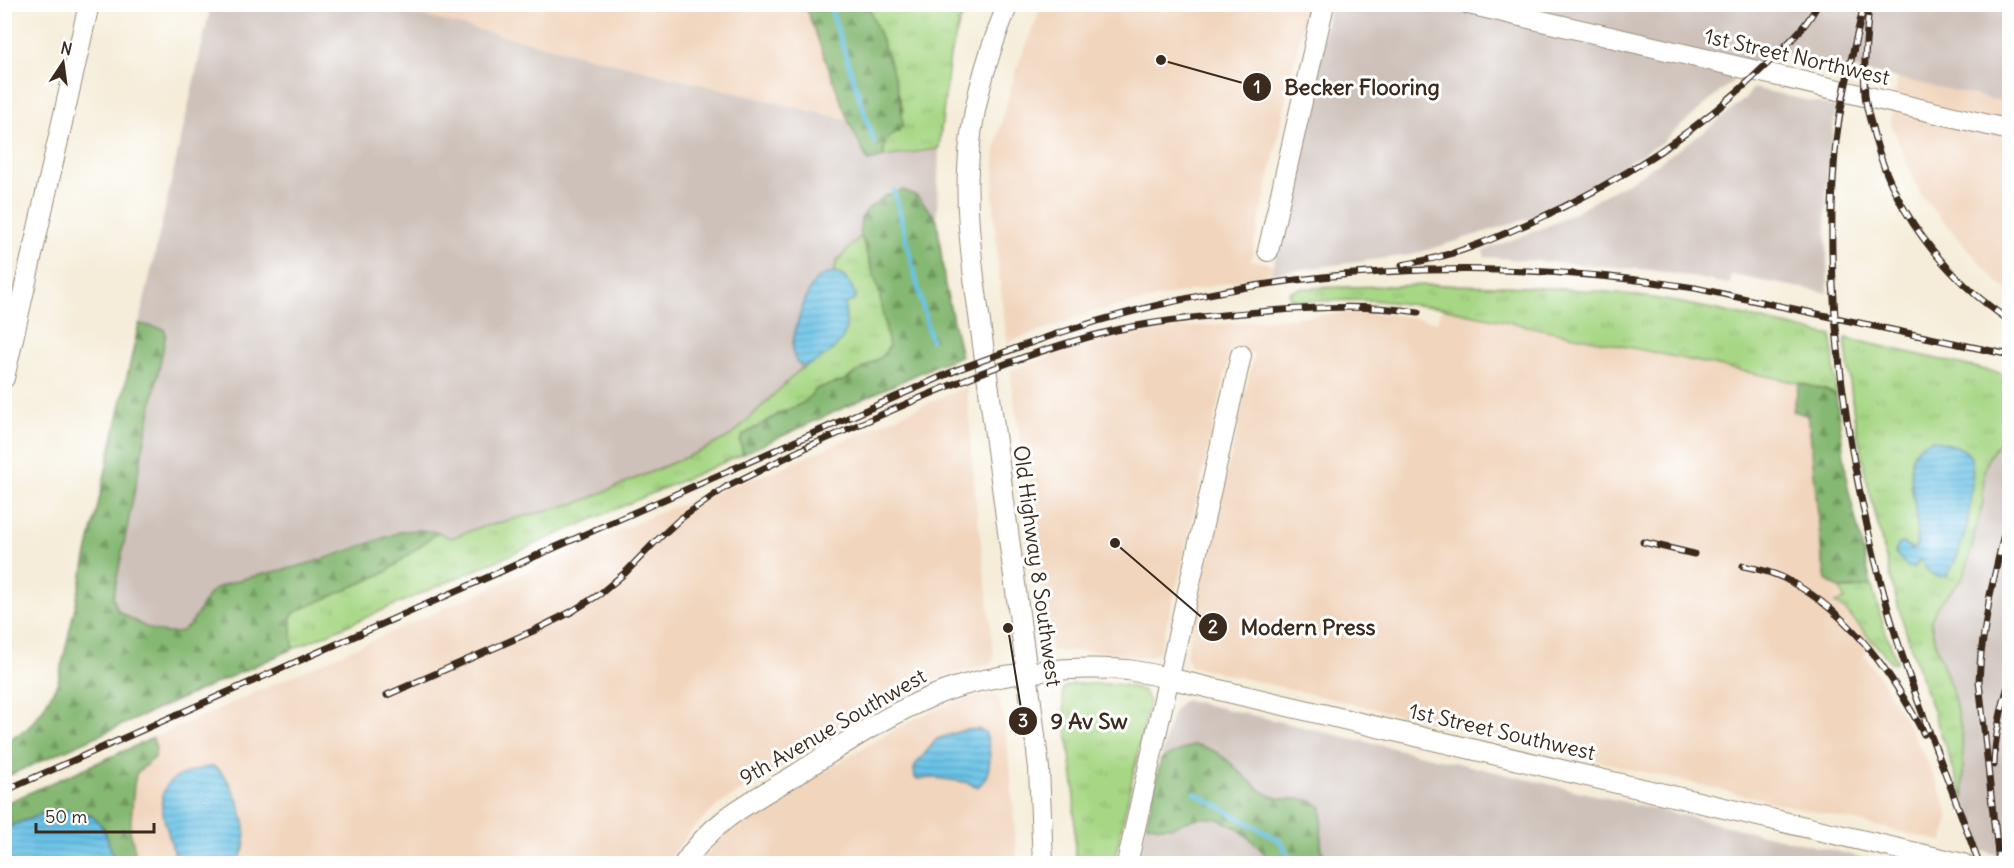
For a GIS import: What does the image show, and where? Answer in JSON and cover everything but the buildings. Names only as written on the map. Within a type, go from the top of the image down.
[{"type":"street","points":[[4,378],[89,4]]},
{"type":"street","name":"Old Highway 8 Southwest","points":[[1008,4],[999,26],[975,113],[968,168],[968,221],[1039,768],[1043,864]]},
{"type":"street","points":[[1268,250],[1324,4]]},
{"type":"street","name":"1st Street Northwest","points":[[1469,4],[2010,130]]},
{"type":"street","points":[[1127,864],[1241,355]]},
{"type":"street","name":"1st Street Southwest","points":[[1027,674],[1094,668],[1129,670],[1963,864]]},
{"type":"street","name":"9th Avenue Southwest","points":[[684,864],[723,819],[893,716],[949,689],[1000,676],[1027,674]]},
{"type":"shaded area","points":[[211,5],[377,5],[848,120],[868,161],[939,147],[937,219],[917,196],[860,232],[861,236],[837,260],[834,272],[824,274],[810,289],[799,316],[799,364],[803,367],[732,435],[703,450],[580,502],[475,529],[451,538],[428,530],[403,531],[301,566],[235,581],[216,588],[204,600],[198,614],[188,627],[174,633],[156,631],[117,611],[113,598],[166,334],[156,326],[139,324]]},
{"type":"shaded area","points":[[377,5],[805,5],[848,120]]},
{"type":"shaded area","points":[[1042,5],[1307,5],[1251,260],[1274,264],[1272,273],[1093,312],[1007,343],[998,267],[993,194],[996,150],[1016,70]]},
{"type":"shaded area","points":[[1330,5],[2009,5],[2009,103],[1769,50],[1662,142],[1543,214],[1411,255],[1272,273]]},
{"type":"shaded area","points":[[1898,78],[2009,103],[2009,290],[1999,284],[1921,196],[1890,121]]},
{"type":"shaded area","points":[[1753,88],[1836,107],[1827,182],[1828,293],[1731,275],[1730,284],[1651,270],[1485,257],[1483,251],[1555,223],[1642,174],[1701,134],[1746,98]]},
{"type":"shaded area","points":[[1442,308],[1799,383],[1793,411],[1806,415],[1809,420],[1833,586],[1840,589],[1845,600],[1836,604],[1846,611],[1876,643],[1864,654],[1911,730],[1938,785],[1949,815],[1944,842],[1191,666],[1186,655],[1254,354],[1231,348],[1179,578],[1160,649],[1157,654],[1147,657],[1095,651],[1051,651],[1010,370],[1061,353],[1130,335],[1177,328],[1342,313],[1390,314],[1437,322]]},
{"type":"shaded area","points":[[967,386],[975,496],[993,662],[924,683],[903,693],[728,799],[716,807],[688,834],[667,863],[138,863],[130,832],[134,785],[136,774],[155,756],[156,748],[153,738],[663,511],[783,467]]},
{"type":"shaded area","points":[[2009,442],[2009,858],[1980,850],[1964,800],[1962,732],[1931,621],[1937,606],[1947,593],[1983,502],[1984,472],[1987,461],[1996,446]]},
{"type":"shaded area","points":[[987,693],[998,696],[1004,721],[1011,774],[1017,863],[698,864],[712,847],[736,826],[901,725],[948,704]]},
{"type":"shaded area","points":[[1187,700],[1886,863],[1327,863],[1321,848],[1322,808],[1317,803],[1304,799],[1270,796],[1211,748],[1202,745],[1183,749],[1161,759],[1174,711],[1181,702]]},
{"type":"shaded area","points":[[1209,817],[1236,827],[1273,863],[1137,864],[1146,824],[1166,829]]},
{"type":"green space","points":[[805,5],[868,5],[890,64],[902,110],[903,125],[887,140],[884,157],[868,161],[848,120]]},
{"type":"green space","points":[[868,5],[965,5],[950,55],[939,147],[936,149],[884,157],[886,141],[899,131],[903,110]]},
{"type":"green space","points":[[903,190],[917,196],[937,219],[945,285],[961,356],[743,454],[740,441],[743,435],[805,402],[816,389],[845,380],[881,357],[889,347],[879,291],[860,232],[861,218],[869,208],[885,196]]},
{"type":"green space","points":[[861,236],[879,291],[889,347],[881,357],[845,380],[816,389],[805,402],[743,435],[740,441],[743,454],[293,649],[291,617],[295,612],[386,572],[438,532],[451,538],[475,529],[580,502],[703,450],[732,435],[796,373],[813,363],[846,326],[845,304],[850,301],[845,277],[834,272],[837,261]]},
{"type":"green space","points":[[1434,285],[1543,288],[1636,295],[1832,336],[1836,395],[1799,383],[1442,308],[1372,300],[1298,301],[1290,298],[1289,294],[1291,291],[1303,288]]},
{"type":"green space","points":[[139,324],[164,329],[166,334],[113,598],[118,611],[157,631],[172,633],[181,631],[188,627],[212,592],[229,583],[312,562],[403,531],[438,532],[386,572],[295,612],[291,617],[293,649],[5,777],[5,741],[26,730],[41,712],[58,682]]},
{"type":"green space","points":[[1845,338],[2009,375],[2009,442],[1996,446],[1987,461],[1984,472],[1983,502],[1966,570],[1960,581],[1937,606],[1931,621],[1962,732],[1964,800],[1896,599],[1866,477],[1854,416]],"holes":[[[1914,453],[1969,522],[1952,567],[1920,559],[1917,564],[1895,553],[1904,543],[1911,550],[1916,547],[1917,518],[1911,485]]]},
{"type":"green space","points":[[1799,383],[1836,395],[1848,487],[1871,584],[1868,587],[1840,589],[1826,580],[1809,420],[1806,415],[1793,411]]},
{"type":"green space","points":[[1871,584],[1896,663],[1891,662],[1846,611],[1835,603],[1845,600],[1840,589],[1860,588]]},
{"type":"green space","points":[[1073,684],[1109,684],[1136,688],[1144,691],[1149,702],[1114,863],[1075,863],[1074,786],[1063,700],[1063,688]]},
{"type":"green space","points":[[153,738],[156,748],[155,757],[136,774],[134,785],[130,831],[138,863],[115,863],[104,828],[90,814],[32,817],[5,828],[4,804]]},
{"type":"green space","points":[[1193,745],[1215,751],[1269,795],[1282,799],[1310,800],[1322,808],[1321,848],[1327,863],[1273,863],[1239,830],[1219,820],[1196,819],[1167,827],[1146,824],[1161,759]]},
{"type":"water","points":[[834,272],[848,281],[856,296],[855,300],[845,304],[844,336],[829,353],[803,367],[796,361],[793,352],[794,336],[800,314],[808,293],[817,279]]},
{"type":"water","points":[[1932,440],[1963,449],[1970,456],[1972,464],[1970,504],[1963,542],[1947,576],[1942,577],[1930,573],[1920,559],[1914,568],[1907,567],[1895,552],[1899,544],[1904,543],[1911,550],[1916,547],[1917,522],[1911,473],[1912,462],[1915,452],[1922,444]]},
{"type":"water","points":[[979,729],[985,732],[990,761],[987,775],[978,787],[965,782],[915,778],[916,764],[937,739],[964,730]]},
{"type":"water","points":[[213,766],[226,779],[237,800],[244,822],[244,850],[238,863],[180,863],[172,848],[163,816],[163,792],[175,778]]},
{"type":"water","points":[[53,810],[81,812],[97,821],[107,837],[115,863],[5,863],[5,828]]},
{"type":"waterway","points":[[829,4],[874,142]]},
{"type":"waterway","points":[[894,190],[931,340]]},
{"type":"waterway","points":[[1195,793],[1280,841],[1294,864]]},
{"type":"railway","points":[[1402,265],[1453,253],[1495,238],[1560,209],[1624,174],[1685,134],[1742,88],[1795,36],[1808,21],[1818,4]]},
{"type":"railway","points":[[1864,4],[1838,125],[1832,201],[1835,321],[1842,381],[1862,501],[1890,616],[1921,709],[1979,864]]},
{"type":"railway","points":[[1868,17],[1865,99],[1880,156],[1892,185],[1922,237],[1941,260],[1962,283],[2010,321]]},
{"type":"railway","points":[[4,791],[959,369],[1075,328],[1151,307],[1228,291],[1305,279],[1383,272],[1539,271],[1695,288],[2010,355]]},
{"type":"railway","points":[[807,447],[998,367],[1076,340],[1116,330],[1192,318],[1307,308],[1344,307],[1418,312]]},
{"type":"railway","points":[[387,695],[571,612],[600,594],[680,519],[726,487],[813,444]]},
{"type":"railway","points":[[1995,833],[1979,681],[1990,595],[2010,508]]},
{"type":"railway","points":[[1643,542],[1694,554]]},
{"type":"railway","points":[[1743,566],[1786,579],[1833,611],[1869,648],[1899,690],[1924,734]]},
{"type":"railway","points":[[1994,765],[1999,722],[2010,680]]},
{"type":"railway","points":[[1995,825],[1999,864]]},
{"type":"place","name":"Becker Flooring","points":[[1161,60]]},
{"type":"place","name":"Modern Press","points":[[1115,543]]},
{"type":"place","name":"9 Av Sw","points":[[1008,628]]}]
